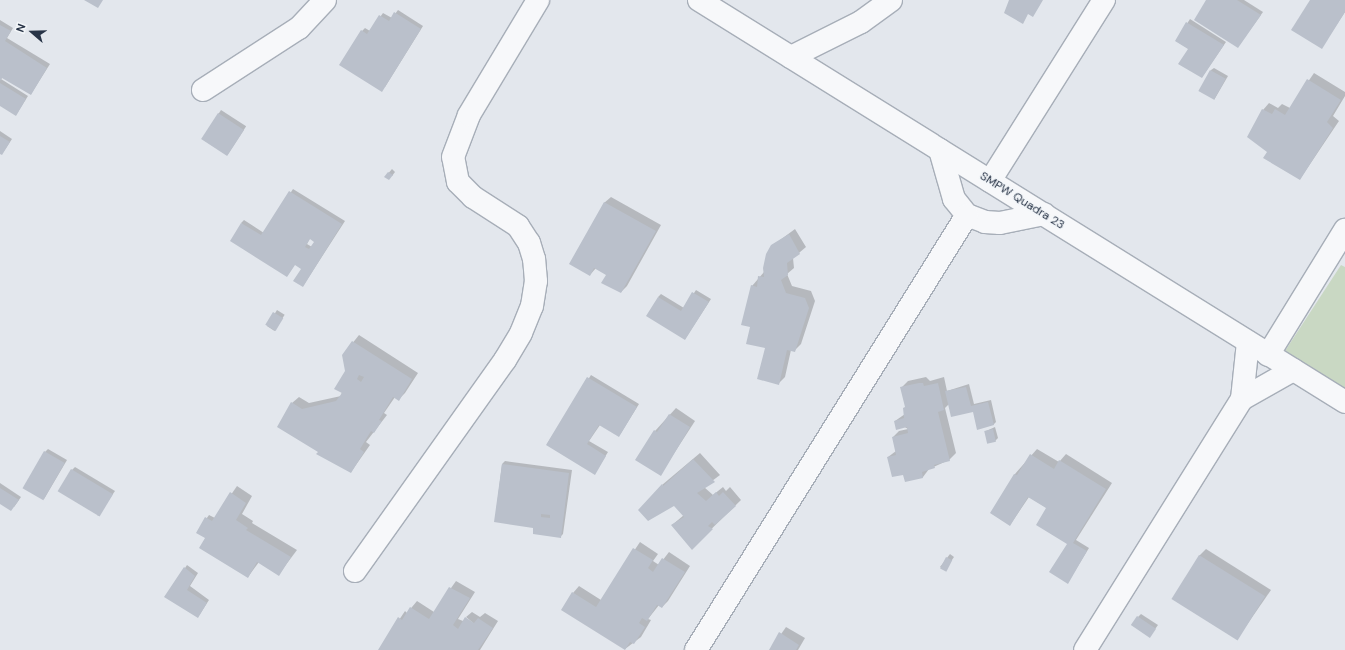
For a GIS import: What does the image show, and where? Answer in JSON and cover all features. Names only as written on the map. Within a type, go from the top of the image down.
[{"type":"street","points":[[203,90],[300,28],[325,0]]},
{"type":"street","points":[[355,571],[505,360],[521,333],[532,306],[536,281],[534,259],[529,243],[518,226],[473,197],[458,182],[453,157],[469,115],[538,0]]},
{"type":"street","name":"SMPW Quadra 23","points":[[699,0],[1345,402]]},
{"type":"street","points":[[791,57],[861,22],[890,0]]},
{"type":"street","points":[[990,181],[1104,0]]},
{"type":"street","points":[[940,150],[954,199],[967,215],[986,222],[1000,223],[1044,214]]},
{"type":"street","points":[[696,650],[967,215]]},
{"type":"street","points":[[1268,355],[1345,230]]},
{"type":"street","points":[[1085,650],[1242,399],[1248,342]]},
{"type":"street","points":[[1242,399],[1293,370]]},
{"type":"green space","points":[[1341,265],[1345,267],[1345,393],[1283,354]]},
{"type":"building","points":[[84,0],[103,0],[98,8]]},
{"type":"building","points":[[1009,0],[1043,0],[1033,17],[1028,14],[1023,24],[1004,13]]},
{"type":"building","points":[[1206,0],[1237,0],[1261,15],[1238,48],[1194,20]]},
{"type":"building","points":[[1310,0],[1345,0],[1345,12],[1322,49],[1291,30]]},
{"type":"building","points":[[394,12],[421,29],[382,92],[339,65],[361,30],[367,34],[379,15],[389,21]]},
{"type":"building","points":[[1186,22],[1224,45],[1202,78],[1178,64],[1188,49],[1175,41]]},
{"type":"building","points":[[0,25],[11,31],[5,41],[47,68],[31,95],[2,78],[0,81]]},
{"type":"building","points":[[1210,70],[1226,79],[1214,100],[1198,91]]},
{"type":"building","points":[[1307,79],[1341,100],[1327,122],[1333,128],[1300,180],[1263,158],[1267,152],[1247,137],[1262,109],[1272,114],[1275,109],[1285,115]]},
{"type":"building","points":[[0,83],[26,99],[16,116],[0,106]]},
{"type":"building","points":[[218,113],[244,130],[227,156],[201,139]]},
{"type":"building","points":[[0,136],[10,142],[2,155],[0,154]]},
{"type":"building","points":[[388,172],[393,175],[389,180],[384,177]]},
{"type":"building","points":[[289,191],[342,224],[303,287],[293,281],[301,269],[295,265],[287,277],[230,241],[241,223],[261,235]],"holes":[[[310,239],[314,242],[309,249],[305,247]]]},
{"type":"building","points":[[604,202],[656,231],[621,293],[601,283],[606,275],[594,268],[590,276],[569,264]]},
{"type":"building","points":[[789,234],[800,254],[787,263],[788,275],[781,280],[786,293],[805,298],[809,308],[795,352],[787,350],[779,385],[757,379],[765,348],[746,344],[750,327],[741,325],[751,285],[757,287],[758,276],[764,277],[763,268],[766,254],[771,245]]},
{"type":"building","points":[[692,292],[709,302],[685,340],[646,316],[658,297],[681,311]]},
{"type":"building","points":[[273,312],[283,318],[276,331],[265,325]]},
{"type":"building","points":[[352,341],[412,379],[399,401],[393,397],[379,420],[382,421],[374,433],[371,431],[360,449],[364,452],[351,473],[316,454],[318,452],[277,427],[291,402],[302,409],[336,401],[342,393],[334,389],[345,371],[342,355]],"holes":[[[359,375],[364,377],[361,382],[357,379]]]},
{"type":"building","points":[[587,377],[637,407],[619,437],[599,425],[587,444],[606,456],[595,475],[546,445]]},
{"type":"building","points":[[923,383],[924,386],[938,383],[944,410],[938,412],[950,461],[934,465],[935,468],[922,472],[923,478],[905,482],[903,475],[892,477],[887,457],[896,455],[892,437],[908,433],[907,427],[896,430],[894,421],[904,418],[903,408],[905,407],[900,387]]},
{"type":"building","points":[[966,387],[971,406],[988,402],[994,425],[977,430],[973,412],[951,417],[945,391]]},
{"type":"building","points":[[669,414],[690,427],[661,476],[635,460],[654,430],[657,432]]},
{"type":"building","points":[[993,429],[996,442],[987,444],[984,431]]},
{"type":"building","points":[[44,451],[65,463],[43,500],[22,488]]},
{"type":"building","points":[[1030,454],[1054,469],[1059,460],[1106,489],[1073,543],[1087,551],[1068,584],[1049,572],[1067,544],[1036,525],[1046,508],[1028,497],[1010,526],[990,513],[1014,474],[1017,475]]},
{"type":"building","points":[[693,459],[715,482],[697,493],[706,501],[716,492],[719,496],[723,492],[736,506],[715,525],[712,522],[708,526],[713,529],[692,550],[671,525],[684,517],[674,506],[648,521],[638,510],[662,484],[663,486]]},
{"type":"building","points":[[502,464],[569,473],[561,538],[533,534],[533,528],[494,522]],"holes":[[[541,514],[550,515],[550,518],[541,517]]]},
{"type":"building","points":[[71,469],[113,494],[100,517],[58,491]]},
{"type":"building","points":[[0,488],[19,500],[11,511],[0,504]]},
{"type":"building","points":[[230,492],[246,503],[236,520],[248,528],[246,530],[291,557],[279,576],[257,562],[248,578],[199,548],[205,538],[196,533],[205,517],[212,521]]},
{"type":"building","points":[[633,548],[653,560],[648,568],[653,572],[662,558],[685,572],[662,608],[657,605],[647,621],[642,618],[639,623],[645,627],[634,644],[630,642],[625,650],[561,610],[572,592],[596,607]]},
{"type":"building","points":[[1199,555],[1265,596],[1238,640],[1171,599]]},
{"type":"building","points":[[946,557],[952,560],[946,572],[940,569]]},
{"type":"building","points":[[184,567],[195,576],[187,590],[207,603],[198,618],[164,597]]},
{"type":"building","points":[[449,587],[470,598],[453,625],[458,629],[465,617],[474,623],[478,618],[493,628],[478,650],[378,650],[398,617],[402,620],[410,607],[429,619]]},
{"type":"building","points":[[1137,616],[1156,629],[1150,638],[1131,625]]},
{"type":"building","points":[[779,632],[799,645],[796,650],[769,650]]}]
